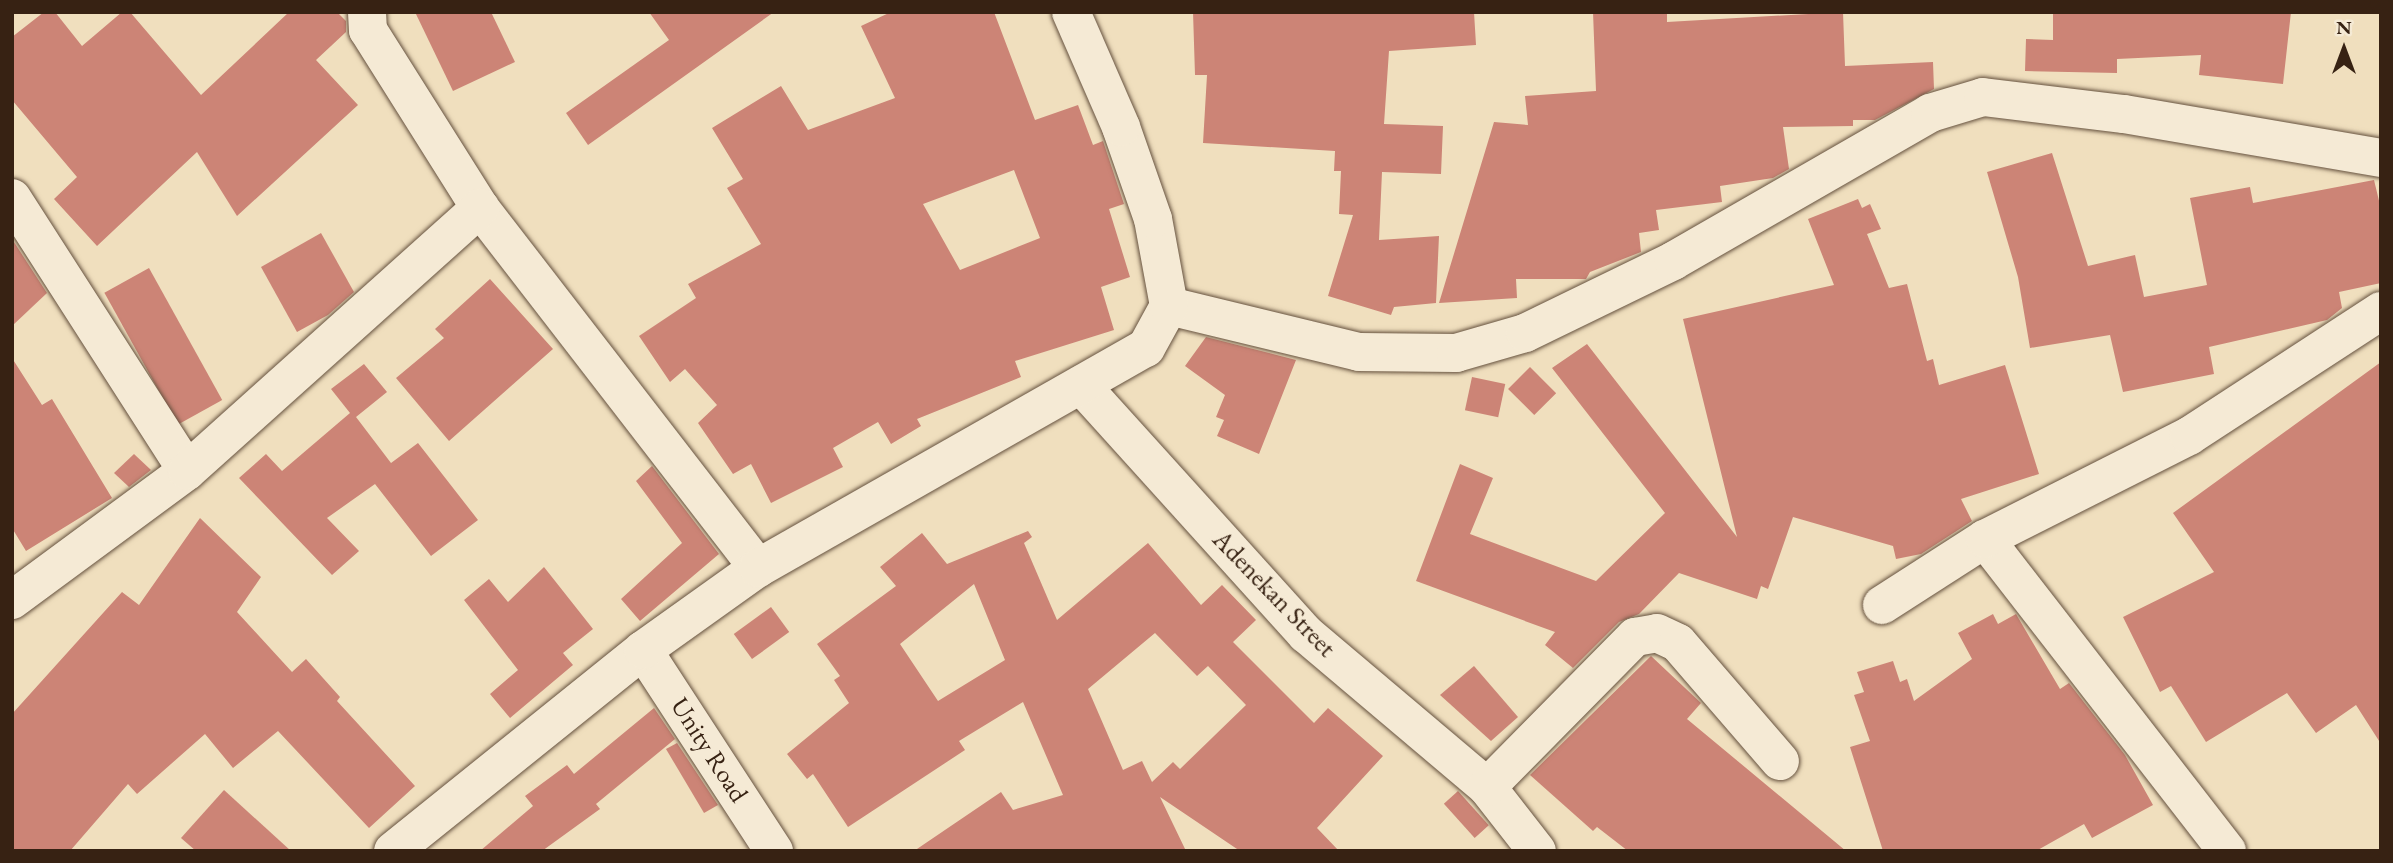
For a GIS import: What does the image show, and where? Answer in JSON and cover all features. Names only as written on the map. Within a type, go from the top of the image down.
[{"type":"street","points":[[367,12],[368,30],[480,208],[758,568]]},
{"type":"street","points":[[393,851],[643,650],[758,568],[1146,348],[1169,306],[1153,219],[1121,127],[1071,12]]},
{"type":"street","points":[[1169,306],[1359,352],[1456,353],[1525,333],[1550,321],[1673,261],[1930,113],[1983,97],[2124,114],[2381,158]]},
{"type":"street","points":[[12,198],[187,471]]},
{"type":"street","points":[[12,600],[187,471],[480,208]]},
{"type":"street","points":[[1882,605],[1985,539],[2189,436],[2381,311]]},
{"type":"street","name":"Adenekan Street","points":[[1081,385],[1306,634],[1487,787],[1537,851]]},
{"type":"street","points":[[1985,539],[2227,851]]},
{"type":"street","points":[[1487,787],[1634,637],[1657,633],[1678,643],[1780,761]]},
{"type":"street","name":"Unity Road","points":[[643,650],[774,851]]},
{"type":"building","points":[[44,12],[55,12],[82,46],[122,12],[130,12],[201,95],[289,12],[337,12],[346,21],[346,32],[316,60],[358,105],[237,216],[197,152],[97,246],[54,199],[77,177],[12,100],[12,37]]},
{"type":"building","points":[[415,12],[491,12],[515,62],[453,91]]},
{"type":"building","points":[[649,12],[774,12],[588,145],[566,113],[669,40]]},
{"type":"building","points":[[891,12],[994,12],[1035,120],[1078,105],[1093,145],[1103,141],[1124,204],[1109,209],[1130,277],[1101,287],[1114,330],[1015,361],[1021,377],[917,419],[921,426],[891,444],[878,422],[833,448],[843,467],[771,503],[751,464],[733,474],[698,423],[717,405],[685,369],[670,382],[639,336],[696,298],[688,284],[761,244],[727,188],[743,179],[712,128],[781,86],[808,130],[895,98],[861,26]],"holes":[[[1014,170],[1040,238],[960,270],[923,204]]]},
{"type":"building","points":[[1193,12],[1474,12],[1476,45],[1389,51],[1384,124],[1443,126],[1441,174],[1382,172],[1379,240],[1439,236],[1436,303],[1394,307],[1391,315],[1328,296],[1353,215],[1339,214],[1341,171],[1334,171],[1335,151],[1203,143],[1207,75],[1195,75]]},
{"type":"building","points":[[1593,12],[1667,12],[1667,22],[1843,12],[1845,66],[1933,62],[1934,89],[1875,120],[1853,120],[1853,126],[1783,127],[1789,169],[1773,178],[1720,186],[1722,202],[1656,210],[1659,230],[1639,233],[1641,252],[1590,272],[1586,279],[1516,279],[1517,298],[1439,303],[1494,122],[1528,125],[1525,96],[1596,91]]},
{"type":"building","points":[[2053,12],[2291,12],[2283,84],[2199,75],[2201,55],[2117,59],[2117,73],[2025,71],[2026,39],[2053,40]]},
{"type":"building","points":[[2052,153],[2088,266],[2135,255],[2144,297],[2207,285],[2190,198],[2250,187],[2253,203],[2374,180],[2381,209],[2381,283],[2339,292],[2342,308],[2327,320],[2209,347],[2214,374],[2123,392],[2110,335],[2030,348],[2018,277],[1987,172]]},
{"type":"building","points":[[1858,199],[1862,208],[1870,204],[1881,229],[1867,234],[1889,288],[1907,284],[1927,361],[1933,359],[1939,385],[2005,365],[2039,474],[1961,499],[1972,521],[1921,554],[1896,559],[1893,546],[1793,517],[1768,589],[1761,586],[1757,599],[1679,573],[1639,614],[1619,622],[1573,668],[1545,645],[1555,632],[1416,581],[1460,464],[1493,478],[1470,534],[1596,581],[1665,513],[1552,368],[1587,344],[1737,537],[1683,319],[1834,285],[1808,219]]},
{"type":"building","points":[[321,233],[354,292],[328,315],[297,332],[261,267]]},
{"type":"building","points":[[12,239],[47,293],[12,326]]},
{"type":"building","points":[[149,268],[222,400],[178,425],[104,293]]},
{"type":"building","points":[[490,279],[553,349],[449,441],[396,378],[444,338],[435,329]]},
{"type":"building","points":[[1206,337],[1296,360],[1259,454],[1217,436],[1224,420],[1216,417],[1225,395],[1185,366]]},
{"type":"building","points":[[12,358],[42,405],[52,399],[112,498],[26,551],[12,528]]},
{"type":"building","points":[[2381,362],[2381,744],[2356,705],[2316,733],[2287,693],[2206,742],[2171,686],[2160,692],[2123,617],[2214,572],[2173,513]]},
{"type":"building","points":[[364,364],[387,392],[356,417],[391,463],[418,443],[478,520],[431,556],[375,484],[327,518],[359,551],[332,575],[239,478],[266,454],[282,471],[350,413],[331,389]]},
{"type":"building","points":[[1530,367],[1556,393],[1534,415],[1508,389]]},
{"type":"building","points":[[1472,377],[1505,384],[1498,417],[1465,410]]},
{"type":"building","points":[[134,454],[151,470],[129,487],[114,473]]},
{"type":"building","points":[[652,466],[719,554],[640,621],[621,599],[682,543],[636,481]]},
{"type":"building","points":[[200,518],[261,577],[237,612],[292,672],[306,659],[340,697],[337,701],[415,786],[369,828],[278,731],[233,768],[205,734],[137,794],[128,784],[70,851],[12,851],[12,714],[122,592],[139,605]]},
{"type":"building","points":[[1028,531],[1032,537],[1024,543],[1057,620],[1148,543],[1201,605],[1222,585],[1256,620],[1233,642],[1314,723],[1328,708],[1383,756],[1317,828],[1339,851],[1240,851],[1160,797],[1186,851],[914,851],[1001,792],[1013,810],[1063,795],[1023,702],[959,741],[965,750],[848,827],[813,774],[807,779],[787,754],[849,703],[834,680],[840,676],[817,644],[896,586],[880,567],[922,533],[947,564]],"holes":[[[974,584],[1005,660],[938,701],[900,644]],[[1155,633],[1197,676],[1208,666],[1246,705],[1180,769],[1173,762],[1152,782],[1142,761],[1123,770],[1088,689]]]},
{"type":"building","points":[[544,567],[593,629],[563,653],[573,665],[510,718],[490,694],[518,670],[464,600],[489,579],[508,602]]},
{"type":"building","points":[[771,607],[789,632],[752,659],[734,634]]},
{"type":"building","points":[[1993,614],[1998,624],[2016,614],[2060,689],[2069,683],[2125,755],[2153,805],[2092,838],[2084,824],[2036,851],[1883,851],[1850,747],[1870,741],[1854,695],[1864,692],[1857,672],[1893,661],[1900,682],[1907,679],[1914,701],[1972,659],[1958,633]]},
{"type":"building","points":[[1651,656],[1701,703],[1687,719],[1846,851],[1628,851],[1597,827],[1593,831],[1530,775]]},
{"type":"building","points":[[1474,666],[1518,717],[1491,741],[1440,695]]},
{"type":"building","points":[[654,708],[675,739],[596,804],[600,809],[542,851],[480,851],[533,806],[525,796],[567,765],[574,774]]},
{"type":"building","points":[[677,743],[718,805],[704,813],[666,749]]},
{"type":"building","points":[[224,790],[291,851],[196,851],[181,838]]},
{"type":"building","points":[[1458,791],[1489,825],[1475,838],[1444,804]]}]
